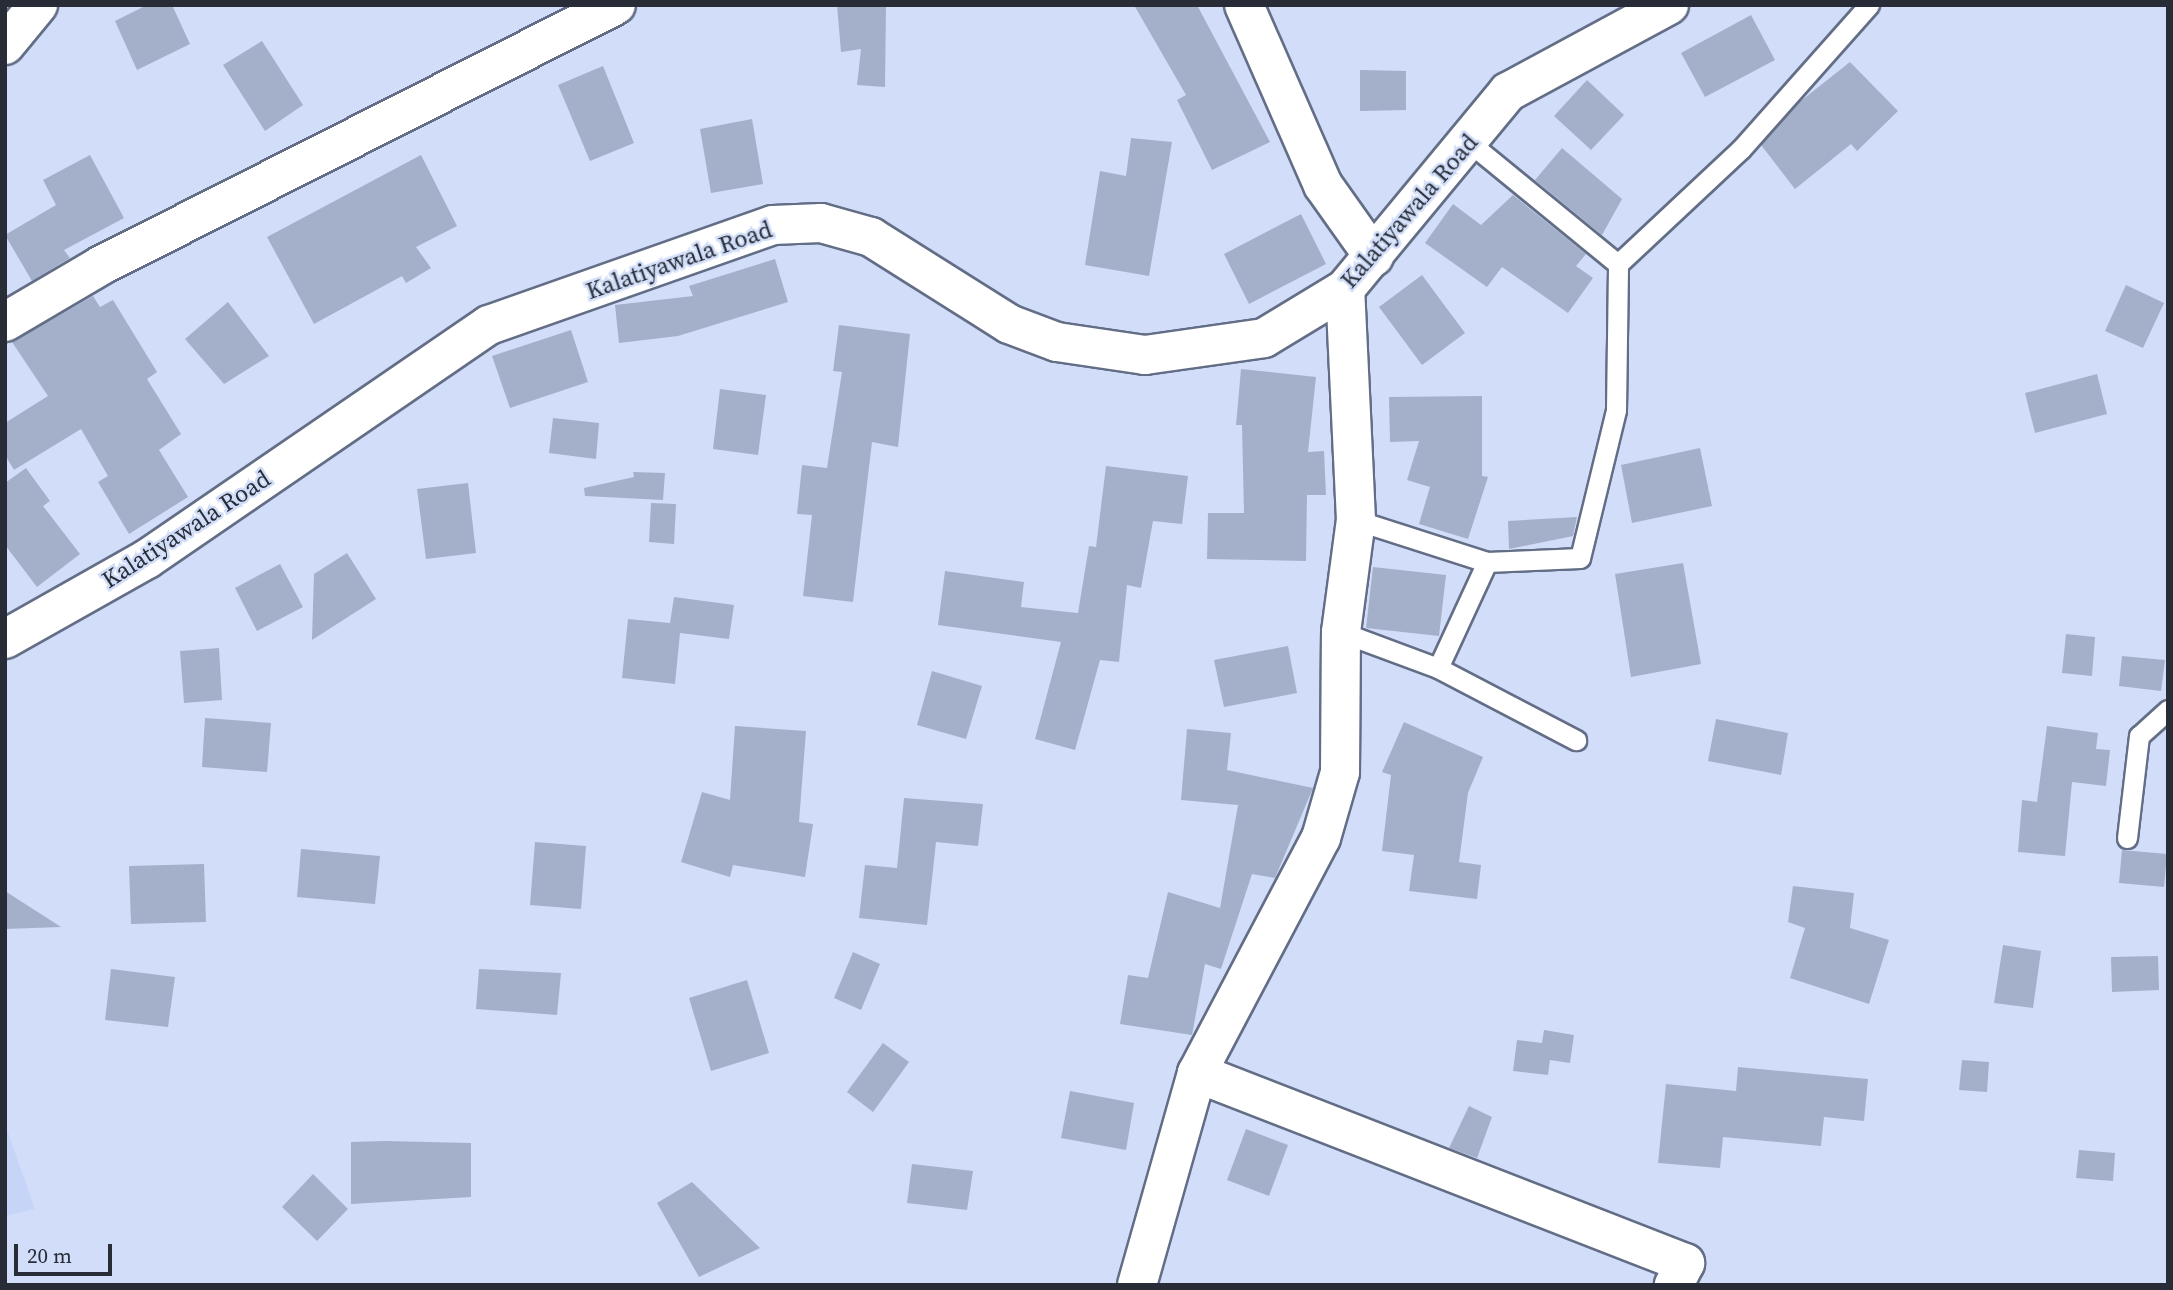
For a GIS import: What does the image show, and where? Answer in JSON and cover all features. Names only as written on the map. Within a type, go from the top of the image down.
[{"type":"street","points":[[5,46],[38,5]]},
{"type":"street","points":[[5,322],[100,266],[616,5]]},
{"type":"street","points":[[1244,5],[1323,185],[1374,257]]},
{"type":"street","name":"Kalatiyawala Road","points":[[5,639],[147,559],[489,325],[773,225],[821,223],[871,237],[1009,324],[1056,342],[1145,355],[1264,338],[1345,289],[1470,143],[1508,92],[1669,5]]},
{"type":"street","points":[[1137,1285],[1197,1073],[1321,838],[1340,772],[1341,632],[1356,520],[1345,289]]},
{"type":"street","points":[[1197,1073],[1685,1263],[1674,1285]]},
{"type":"lane","points":[[1356,520],[1488,562],[1580,558],[1616,410],[1618,264],[1741,149],[1869,5]]},
{"type":"lane","points":[[1470,143],[1618,264]]},
{"type":"lane","points":[[1438,668],[1488,562]]},
{"type":"lane","points":[[1341,632],[1438,668],[1576,740]]},
{"type":"lane","points":[[2127,838],[2139,736],[2168,710]]},
{"type":"shaded area","points":[[5,1124],[35,1209],[5,1216]]},
{"type":"building","points":[[147,5],[172,5],[190,44],[137,70],[115,21]]},
{"type":"building","points":[[837,5],[886,5],[885,87],[857,85],[861,49],[841,52]]},
{"type":"building","points":[[1134,5],[1197,5],[1270,142],[1212,170],[1177,100],[1186,95]]},
{"type":"building","points":[[1751,15],[1775,60],[1705,97],[1681,53]]},
{"type":"building","points":[[262,41],[303,105],[265,131],[223,65]]},
{"type":"building","points":[[1850,62],[1898,111],[1857,151],[1851,144],[1795,189],[1761,145],[1797,104]]},
{"type":"building","points":[[603,66],[634,143],[590,161],[558,85]]},
{"type":"building","points":[[1360,70],[1406,71],[1406,110],[1360,111]]},
{"type":"building","points":[[1587,80],[1624,115],[1591,150],[1554,116]]},
{"type":"building","points":[[752,119],[763,184],[711,193],[700,129]]},
{"type":"building","points":[[1131,138],[1172,142],[1149,276],[1085,265],[1100,171],[1126,176]]},
{"type":"building","points":[[1562,148],[1622,199],[1602,235],[1535,180]]},
{"type":"building","points":[[90,155],[124,218],[64,250],[70,258],[32,281],[5,235],[56,205],[43,180]]},
{"type":"building","points":[[421,155],[457,226],[416,247],[431,268],[406,283],[402,276],[314,324],[267,237]]},
{"type":"building","points":[[1513,195],[1586,254],[1576,266],[1593,278],[1568,313],[1502,267],[1487,287],[1425,243],[1453,204],[1481,225]]},
{"type":"building","points":[[1301,214],[1326,264],[1249,304],[1224,254]]},
{"type":"building","points":[[775,259],[788,302],[678,336],[619,343],[615,305],[693,296],[689,286]]},
{"type":"building","points":[[1422,275],[1465,333],[1422,365],[1379,307]]},
{"type":"building","points":[[2126,285],[2164,303],[2143,348],[2105,331]]},
{"type":"building","points":[[93,296],[100,307],[113,300],[157,372],[147,379],[181,434],[159,450],[188,497],[129,534],[98,482],[108,476],[81,429],[14,470],[5,455],[5,423],[48,396],[12,342]]},
{"type":"building","points":[[228,302],[269,356],[224,384],[185,339]]},
{"type":"building","points":[[839,325],[910,334],[898,447],[872,442],[853,602],[803,596],[812,515],[797,514],[802,465],[827,468],[842,372],[833,371]]},
{"type":"building","points":[[571,330],[588,382],[510,408],[492,356]]},
{"type":"building","points":[[1241,369],[1316,377],[1308,452],[1324,451],[1326,495],[1307,495],[1306,561],[1207,559],[1208,513],[1244,513],[1242,425],[1236,425]]},
{"type":"building","points":[[2097,374],[2107,414],[2035,433],[2025,393]]},
{"type":"building","points":[[720,389],[766,395],[758,455],[713,449]]},
{"type":"building","points":[[1482,396],[1482,476],[1488,477],[1468,539],[1419,524],[1430,487],[1407,480],[1419,441],[1390,442],[1389,397]]},
{"type":"building","points":[[553,418],[599,423],[596,459],[549,453]]},
{"type":"building","points":[[1700,448],[1712,506],[1632,523],[1621,465]]},
{"type":"building","points":[[1106,466],[1188,476],[1182,524],[1153,521],[1141,588],[1127,585],[1119,662],[1100,660],[1075,750],[1035,739],[1061,642],[938,625],[945,571],[1024,582],[1021,607],[1078,613],[1089,546],[1096,547]]},
{"type":"building","points":[[26,468],[50,501],[43,506],[80,554],[37,587],[5,545],[5,483]]},
{"type":"building","points":[[633,472],[665,473],[663,500],[585,496],[584,488],[634,477]]},
{"type":"building","points":[[468,483],[476,553],[426,559],[417,489]]},
{"type":"building","points":[[651,503],[676,504],[674,544],[649,542]]},
{"type":"building","points":[[1577,517],[1573,536],[1509,549],[1508,521]]},
{"type":"building","points":[[347,553],[376,599],[312,640],[314,574]]},
{"type":"building","points":[[1683,563],[1701,664],[1631,677],[1615,574]]},
{"type":"building","points":[[280,564],[303,607],[257,631],[235,588]]},
{"type":"building","points":[[1373,567],[1446,575],[1439,636],[1366,628]]},
{"type":"building","points":[[674,597],[734,605],[729,639],[680,633],[675,684],[622,678],[628,619],[670,623]]},
{"type":"building","points":[[2066,634],[2095,637],[2092,676],[2062,673]]},
{"type":"building","points":[[1288,646],[1297,693],[1224,707],[1214,660]]},
{"type":"building","points":[[219,648],[222,700],[184,703],[180,651]]},
{"type":"building","points":[[2122,656],[2165,660],[2161,691],[2119,686]]},
{"type":"building","points":[[932,671],[982,686],[966,739],[917,725]]},
{"type":"building","points":[[205,718],[271,723],[267,772],[202,767]]},
{"type":"building","points":[[1716,719],[1788,733],[1781,775],[1708,761]]},
{"type":"building","points":[[1404,722],[1483,757],[1468,793],[1459,862],[1481,865],[1477,899],[1409,891],[1414,855],[1382,851],[1391,775],[1382,772]]},
{"type":"building","points":[[735,726],[806,731],[799,822],[813,824],[805,877],[733,865],[730,877],[681,862],[702,792],[730,800]]},
{"type":"building","points":[[2047,726],[2098,733],[2096,749],[2110,750],[2106,786],[2072,782],[2065,856],[2018,852],[2022,800],[2037,802]]},
{"type":"building","points":[[1187,729],[1231,733],[1227,770],[1313,788],[1275,878],[1252,874],[1221,969],[1205,964],[1192,1035],[1120,1024],[1128,975],[1148,978],[1168,892],[1220,908],[1238,805],[1181,800]]},
{"type":"building","points":[[904,798],[983,804],[978,846],[936,842],[927,925],[859,918],[865,865],[897,868]]},
{"type":"building","points":[[535,842],[586,846],[581,909],[530,905]]},
{"type":"building","points":[[301,849],[380,856],[375,904],[297,897]]},
{"type":"building","points":[[2122,850],[2167,854],[2164,887],[2119,883]]},
{"type":"building","points":[[204,864],[206,922],[131,924],[129,866]]},
{"type":"building","points":[[1793,886],[1854,893],[1850,928],[1889,940],[1869,1004],[1790,978],[1805,928],[1788,922]]},
{"type":"building","points":[[5,891],[61,927],[5,929]]},
{"type":"building","points":[[2003,945],[2041,951],[2033,1008],[1994,1003]]},
{"type":"building","points":[[853,952],[880,964],[861,1010],[834,998]]},
{"type":"building","points":[[2158,956],[2159,990],[2112,992],[2111,957]]},
{"type":"building","points":[[111,969],[175,977],[168,1027],[105,1020]]},
{"type":"building","points":[[479,969],[561,973],[557,1015],[476,1009]]},
{"type":"building","points":[[747,980],[769,1053],[711,1071],[689,998]]},
{"type":"building","points":[[1544,1030],[1574,1035],[1570,1063],[1550,1060],[1548,1075],[1513,1071],[1517,1040],[1542,1043]]},
{"type":"building","points":[[883,1043],[909,1062],[873,1112],[847,1092]]},
{"type":"building","points":[[1962,1060],[1989,1062],[1987,1092],[1959,1090]]},
{"type":"building","points":[[1738,1067],[1868,1079],[1864,1121],[1824,1117],[1821,1146],[1723,1137],[1720,1168],[1658,1163],[1666,1084],[1736,1091]]},
{"type":"building","points":[[1070,1091],[1134,1103],[1126,1150],[1061,1138]]},
{"type":"building","points":[[1469,1106],[1492,1117],[1477,1158],[1449,1148]]},
{"type":"building","points":[[1246,1129],[1288,1145],[1269,1196],[1227,1180]]},
{"type":"building","points":[[351,1142],[471,1143],[471,1197],[351,1204]]},
{"type":"building","points":[[2079,1150],[2115,1153],[2113,1181],[2076,1178]]},
{"type":"building","points":[[912,1164],[973,1171],[967,1210],[907,1203]]},
{"type":"building","points":[[313,1174],[348,1209],[317,1241],[282,1207]]},
{"type":"building","points":[[692,1182],[760,1248],[699,1277],[657,1203]]}]
